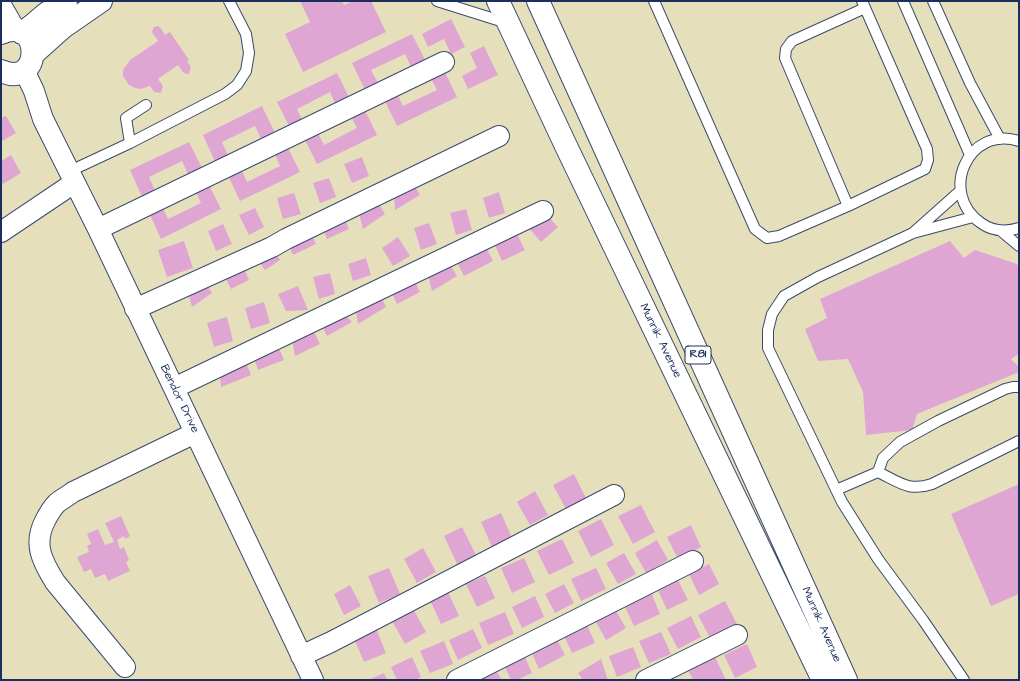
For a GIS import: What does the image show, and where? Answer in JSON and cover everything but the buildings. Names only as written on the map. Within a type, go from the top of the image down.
[{"type":"main road","points":[[13,32],[34,24],[47,12],[66,1]]},
{"type":"main road","points":[[16,67],[62,28],[101,1]]},
{"type":"main road","name":"Munnik Avenue","points":[[498,1],[823,680]]},
{"type":"main road","name":"Munnik Avenue","points":[[538,1],[846,680]]},
{"type":"main road","points":[[13,32],[28,38],[32,46],[16,67]]},
{"type":"street","points":[[1,5],[13,32]]},
{"type":"street","points":[[98,229],[444,62]]},
{"type":"street","name":"Bendor Drive","points":[[16,67],[34,91],[43,119],[98,229],[313,680]]},
{"type":"street","points":[[135,308],[272,247],[499,136]]},
{"type":"street","points":[[1,232],[71,177]]},
{"type":"street","points":[[174,388],[543,211]]},
{"type":"street","points":[[125,667],[55,582],[40,553],[39,539],[42,526],[58,503],[73,492],[195,434]]},
{"type":"street","points":[[301,656],[614,495]]},
{"type":"street","points":[[457,680],[694,561]]},
{"type":"street","points":[[646,680],[737,635]]},
{"type":"lane","points":[[71,177],[130,143],[225,94],[237,85],[246,71],[249,53],[246,34],[229,1]]},
{"type":"lane","points":[[436,1],[508,24]]},
{"type":"lane","points":[[654,1],[755,229],[767,238],[779,236],[848,206],[925,169],[928,160],[927,149],[863,4],[792,41],[786,49],[785,58],[848,206]]},
{"type":"lane","points":[[903,1],[970,155]]},
{"type":"lane","points":[[934,1],[970,82],[1000,139]]},
{"type":"lane","points":[[130,143],[126,118],[146,105]]},
{"type":"lane","points":[[1019,141],[1013,139],[1000,139],[984,144],[970,155],[960,178],[960,191],[964,205],[973,217],[986,226],[1001,230],[1019,228]]},
{"type":"lane","points":[[913,233],[960,191]]},
{"type":"lane","points":[[964,680],[923,620],[878,559],[842,502],[768,348],[768,330],[772,314],[784,296],[818,277],[913,233],[973,217]]},
{"type":"lane","points":[[1001,230],[1019,246]]},
{"type":"lane","points":[[836,490],[878,472],[883,458],[900,442],[938,421],[1005,389],[1019,387]]},
{"type":"lane","points":[[878,472],[911,487],[921,488],[932,484],[1019,440]]}]
